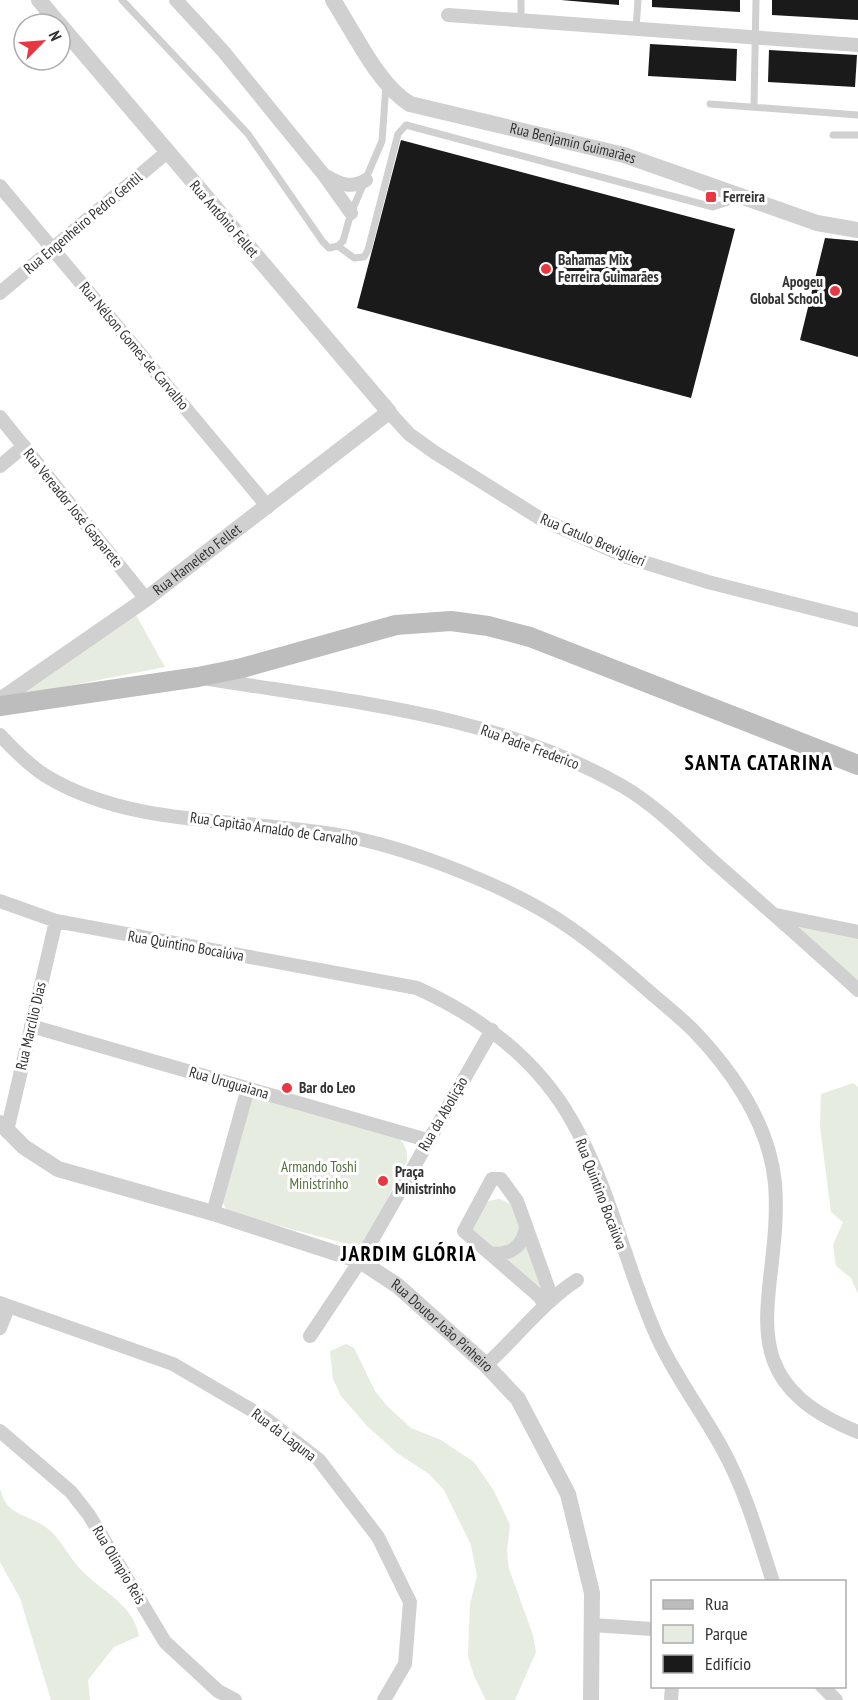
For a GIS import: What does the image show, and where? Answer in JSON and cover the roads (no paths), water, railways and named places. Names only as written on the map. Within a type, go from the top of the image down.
[{"type":"main road","points":[[0,715],[39,701],[198,677],[242,668],[396,625],[451,621],[488,626],[530,637],[858,765]]},
{"type":"street","name":"Rua Antônio Fellet","points":[[39,0],[49,12]]},
{"type":"street","points":[[176,0],[223,51],[324,175],[351,213]]},
{"type":"street","name":"Rua Benjamin Guimarães","points":[[333,0],[386,83],[397,96],[410,104],[624,155],[817,223],[858,230]]},
{"type":"street","points":[[448,15],[858,45]]},
{"type":"street","name":"Rua Antônio Fellet","points":[[72,39],[166,153],[389,412]]},
{"type":"street","name":"Rua Engenheiro Pedro Gentil","points":[[0,294],[166,153]]},
{"type":"street","points":[[324,175],[340,184],[357,186],[366,180]]},
{"type":"street","name":"Rua Nélson Gomes de Carvalho","points":[[0,186],[268,507]]},
{"type":"street","name":"Rua Hameleto Fellet","points":[[0,715],[389,412]]},
{"type":"street","name":"Rua Catulo Breviglieri","points":[[389,412],[409,434],[434,452],[541,519],[627,557],[708,582],[858,621]]},
{"type":"street","name":"Rua Vereador José Gasparete","points":[[0,417],[146,599]]},
{"type":"street","points":[[0,466],[24,446]]},
{"type":"street","name":"Rua Padre Frederico","points":[[198,677],[423,713],[484,729],[567,757],[627,789],[774,914],[858,990]]},
{"type":"street","name":"Rua Capitão Arnaldo de Carvalho","points":[[0,715],[44,775],[87,797],[135,811],[281,826],[351,837],[415,854],[501,890],[568,926],[634,978],[693,1030],[729,1072],[749,1103],[766,1140],[775,1182],[775,1232],[765,1322],[769,1348],[784,1381],[805,1405],[833,1422],[858,1432]]},
{"type":"street","name":"Rua Quintino Bocaiúva","points":[[0,901],[56,921],[417,988],[451,1003],[492,1030],[540,1076],[572,1121],[596,1172],[626,1260],[659,1342],[722,1449],[747,1498],[773,1580]]},
{"type":"street","points":[[774,914],[858,932]]},
{"type":"street","name":"Rua Marcílio Dias","points":[[3,1127],[31,1026],[56,921]]},
{"type":"street","name":"Rua Uruguaiana","points":[[31,1026],[427,1140]]},
{"type":"street","name":"Rua da Abolição","points":[[310,1336],[360,1261],[427,1140],[492,1030]]},
{"type":"street","points":[[213,1213],[248,1088]]},
{"type":"street","name":"Rua Doutor João Pinheiro","points":[[3,1127],[24,1147],[58,1169],[213,1213],[360,1261],[398,1286],[486,1365],[518,1400],[568,1494],[592,1593],[591,1700]]},
{"type":"street","points":[[492,1179],[501,1179],[505,1182],[518,1201],[549,1290],[547,1304],[464,1231],[492,1179]]},
{"type":"street","points":[[489,1253],[504,1254],[519,1245],[524,1239],[526,1225]]},
{"type":"street","points":[[486,1365],[520,1335],[547,1304],[577,1280]]},
{"type":"street","points":[[0,1328],[4,1305]]},
{"type":"street","name":"Rua da Laguna","points":[[4,1305],[173,1364],[265,1418],[319,1460],[378,1537],[410,1602],[405,1664],[384,1700]]},
{"type":"street","name":"Rua Olímpio Reis","points":[[0,1431],[71,1492],[89,1515],[165,1642],[218,1691],[235,1700]]},
{"type":"street","points":[[592,1625],[651,1629]]},
{"type":"street","points":[[824,1688],[836,1700]]},
{"type":"lane","points":[[122,0],[248,134],[329,248],[338,246],[343,241],[351,213],[382,141],[386,83]]},
{"type":"lane","points":[[521,0],[521,20]]},
{"type":"lane","points":[[636,29],[638,0]]},
{"type":"lane","points":[[754,106],[756,0]]},
{"type":"lane","points":[[710,104],[858,115]]},
{"type":"lane","points":[[338,246],[354,258],[364,257],[398,134],[402,126],[409,124],[449,138],[713,207],[745,196]]},
{"type":"lane","points":[[833,135],[858,135]]},
{"type":"place","name":"Ferreira","points":[[711,197]]},
{"type":"place","name":"Bahamas Mix Ferreira Guimarães","points":[[546,269]]},
{"type":"place","name":"Apogeu Global School","points":[[835,291]]},
{"type":"place","name":"Bar do Leo","points":[[287,1088]]},
{"type":"place","name":"Praça Ministrinho","points":[[383,1181]]},
{"type":"district","name":"SANTA CATARINA","points":[[759,763]]},
{"type":"district","name":"JARDIM GLÓRIA","points":[[409,1254]]},
{"type":"park label","name":"Armando Toshi Ministrinho","points":[[319,1176]]}]
